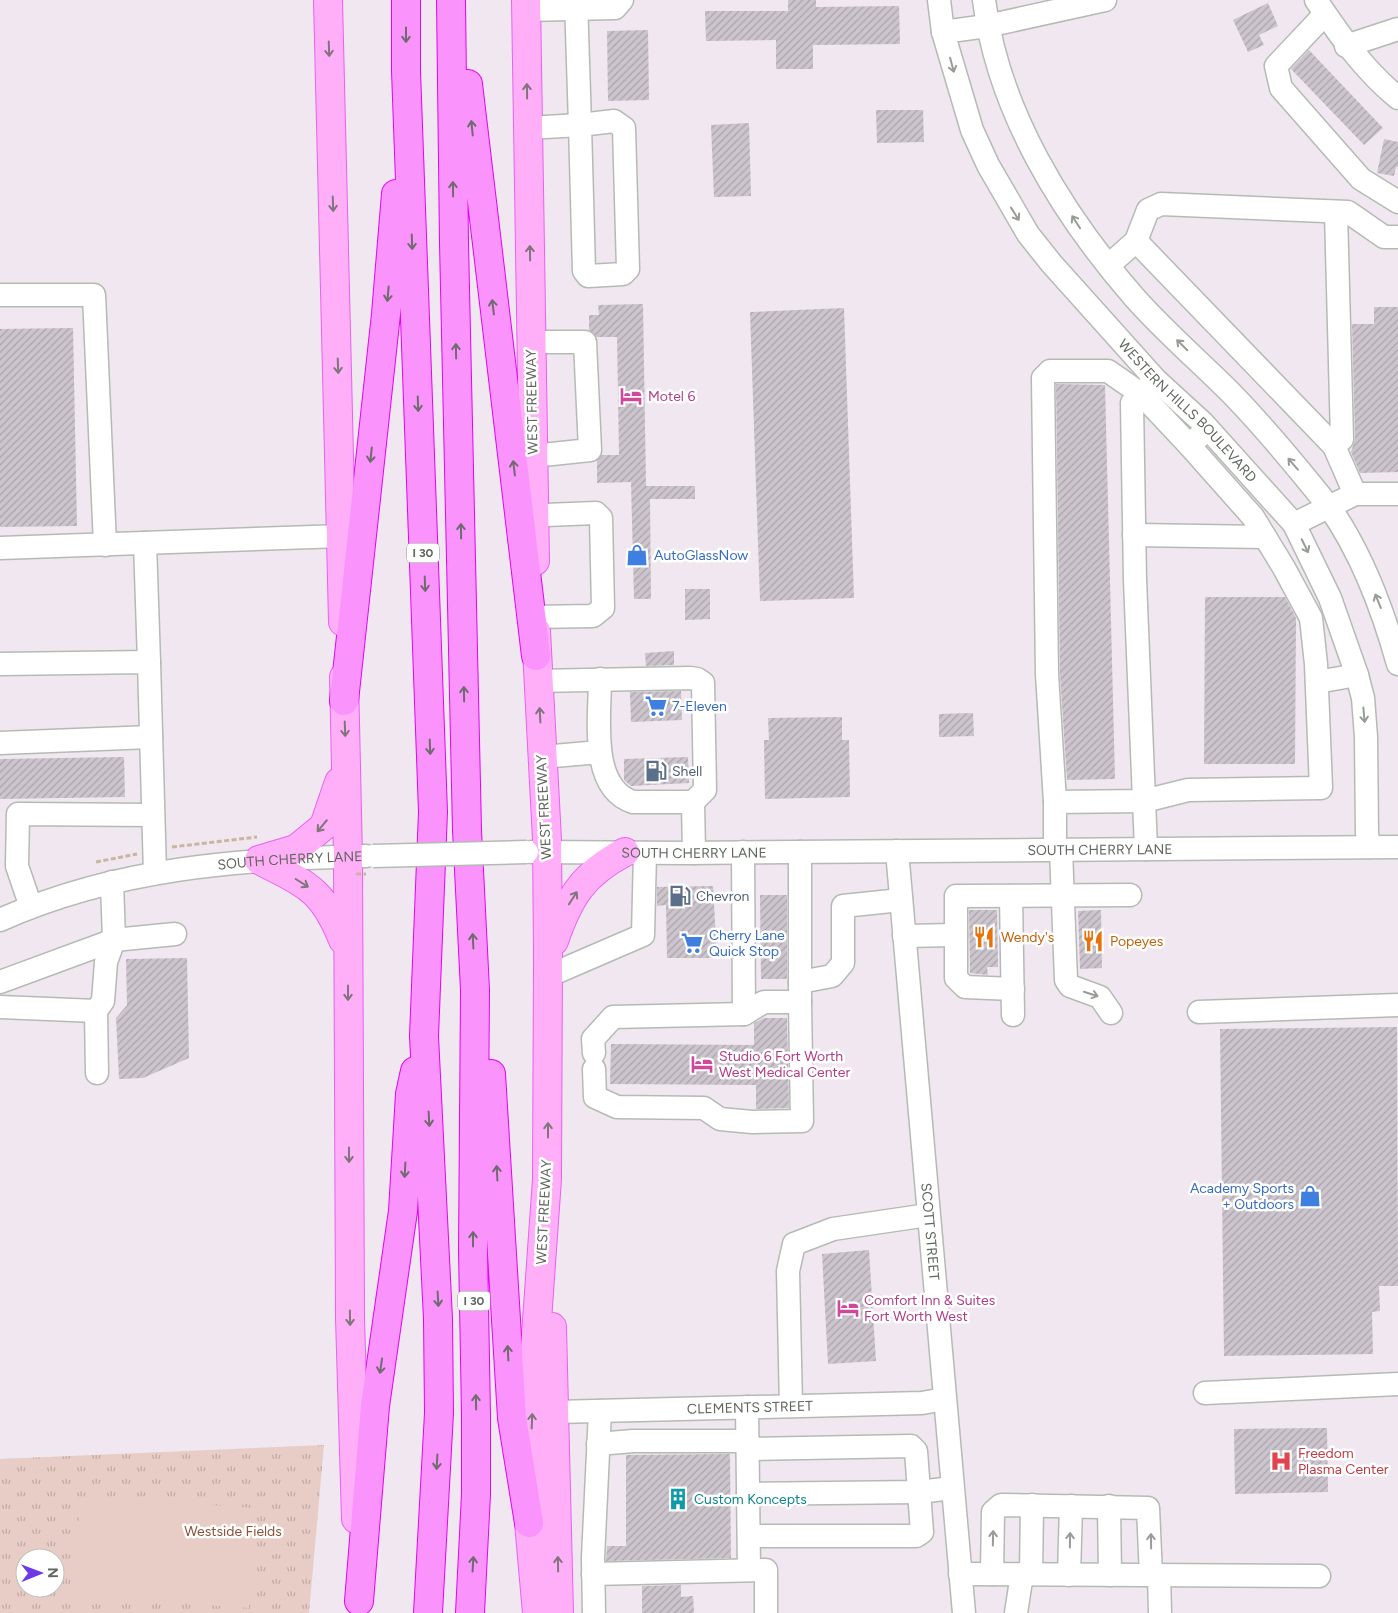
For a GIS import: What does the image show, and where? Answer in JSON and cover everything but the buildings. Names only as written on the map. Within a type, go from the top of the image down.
[{"type":"highway","name":"I 30","points":[[406,0],[406,71],[433,812],[424,1036],[438,1319],[439,1413],[428,1613]]},
{"type":"highway","name":"I 30","points":[[451,0],[454,243],[467,830],[475,990],[473,1250],[476,1494],[470,1613]]},
{"type":"highway","points":[[458,0],[489,280],[527,516],[537,668]]},
{"type":"highway","points":[[344,701],[386,314],[406,71]]},
{"type":"highway","points":[[475,990],[489,1031],[512,1418],[529,1523]]},
{"type":"highway","points":[[359,1607],[375,1406],[403,1211],[410,1094],[424,1036]]},
{"type":"main road","points":[[328,0],[346,766],[361,856],[348,951],[350,1318],[359,1607]]},
{"type":"main road","name":"WEST FREEWAY","points":[[526,5],[533,456],[527,516]]},
{"type":"main road","name":"WEST FREEWAY","points":[[537,668],[542,757],[537,852],[548,968],[547,1179],[533,1377],[529,1523],[537,1613]]},
{"type":"main road","points":[[260,848],[296,849],[324,826],[346,766]]},
{"type":"main road","points":[[260,848],[318,894],[332,913],[348,951]]},
{"type":"main road","points":[[548,968],[564,912],[583,883],[602,864],[635,852]]},
{"type":"main road","points":[[547,1179],[555,1412],[559,1613]]},
{"type":"street","points":[[526,5],[576,5],[615,8],[622,0]]},
{"type":"street","name":"WESTERN HILLS BOULEVARD","points":[[938,0],[944,32],[972,130],[988,165],[1028,234],[1148,387],[1208,429],[1294,524],[1330,598],[1357,675],[1363,698],[1369,847]]},
{"type":"street","points":[[984,0],[987,26],[997,66],[1014,108],[1048,179],[1086,238],[1135,298],[1232,395],[1328,506],[1349,541],[1394,633],[1398,664]]},
{"type":"street","points":[[944,32],[987,26],[1105,0]]},
{"type":"street","points":[[528,128],[580,125],[614,121],[624,128],[628,269],[623,274],[588,276],[584,271],[580,125],[576,5]]},
{"type":"street","points":[[1398,98],[1381,84],[1346,46],[1320,7],[1276,66],[1281,88],[1361,179],[1398,202]]},
{"type":"street","points":[[1346,46],[1398,30]]},
{"type":"street","points":[[1109,266],[1136,241],[1148,210],[1161,204],[1348,212],[1384,237],[1398,237]]},
{"type":"street","points":[[1334,446],[1342,440],[1336,212]]},
{"type":"street","points":[[1136,241],[1334,446],[1355,494]]},
{"type":"street","points":[[0,295],[94,294],[105,545]]},
{"type":"street","points":[[531,342],[585,342],[590,450],[533,456]]},
{"type":"street","points":[[1055,802],[1144,801],[1188,790],[1321,788],[1317,682],[1311,618],[1253,517],[1189,445],[1148,387],[1108,371],[1050,371],[1043,378],[1047,674],[1055,802],[1058,850],[1063,896],[1066,980],[1070,986],[1100,997],[1111,1013]]},
{"type":"street","points":[[1146,849],[1134,535],[1132,403],[1148,387]]},
{"type":"street","points":[[1189,445],[1208,429]]},
{"type":"street","points":[[1294,524],[1355,494],[1398,494]]},
{"type":"street","points":[[1253,517],[1273,499]]},
{"type":"street","points":[[527,516],[596,512],[601,518],[603,608],[593,616],[534,617]]},
{"type":"street","points":[[1134,535],[1265,537]]},
{"type":"street","points":[[0,548],[342,536]]},
{"type":"street","points":[[145,543],[155,873]]},
{"type":"street","points":[[0,664],[149,662]]},
{"type":"street","points":[[537,668],[600,679],[690,678],[698,679],[703,683],[706,790],[693,802],[632,802],[623,799],[606,780],[600,752],[600,679]]},
{"type":"street","points":[[1317,682],[1357,675]]},
{"type":"street","points":[[0,742],[151,737]]},
{"type":"street","points":[[542,757],[600,752]]},
{"type":"street","points":[[693,802],[694,852]]},
{"type":"street","points":[[31,907],[17,866],[18,814],[153,815]]},
{"type":"street","name":"SOUTH CHERRY LANE","points":[[0,920],[31,907],[112,882],[260,848],[361,856],[537,852],[800,852],[1398,847]]},
{"type":"street","name":"SCOTT STREET","points":[[897,851],[964,1613]]},
{"type":"street","points":[[548,968],[643,936],[635,852]]},
{"type":"street","points":[[743,852],[744,1014]]},
{"type":"street","points":[[800,852],[800,992],[802,1121],[752,1122],[720,1119],[704,1108],[617,1107],[595,1098],[593,1039],[613,1017],[744,1014],[764,1002],[800,992],[832,976],[843,963],[843,906],[901,900]]},
{"type":"street","points":[[98,1073],[96,1011],[102,1001],[106,962],[114,940],[112,882]]},
{"type":"street","points":[[1013,989],[965,987],[956,978],[956,896],[1130,895]]},
{"type":"street","points":[[1011,896],[1013,1015]]},
{"type":"street","points":[[0,982],[114,940],[175,934]]},
{"type":"street","points":[[904,936],[956,935]]},
{"type":"street","points":[[1199,1012],[1398,1005]]},
{"type":"street","points":[[0,1007],[96,1011]]},
{"type":"street","points":[[791,1406],[788,1271],[794,1244],[832,1229],[928,1215]]},
{"type":"street","points":[[1205,1392],[1398,1384]]},
{"type":"street","name":"CLEMENTS STREET","points":[[555,1412],[922,1403],[944,1399]]},
{"type":"street","points":[[747,1407],[749,1570]]},
{"type":"street","points":[[594,1613],[593,1574],[600,1411]]},
{"type":"street","points":[[598,1444],[633,1441],[748,1445],[911,1446],[916,1451],[922,1532],[916,1536],[749,1536]]},
{"type":"street","points":[[748,1494],[919,1492],[952,1488]]},
{"type":"street","points":[[992,1574],[994,1512],[1001,1505],[1148,1508],[1160,1613]]},
{"type":"street","points":[[1016,1613],[1027,1574],[1032,1505]]},
{"type":"street","points":[[1069,1574],[1071,1506]]},
{"type":"street","points":[[1109,1506],[1110,1575]]},
{"type":"street","points":[[593,1574],[766,1570],[766,1613]]},
{"type":"street","points":[[960,1574],[1319,1576]]},
{"type":"path","points":[[164,849],[260,848]]},
{"type":"path","points":[[96,862],[140,854]]},
{"type":"green space","name":"Westside Fields","points":[[324,1445],[309,1613],[0,1613],[0,1459]]},
{"type":"green space","points":[[80,1497],[256,1508],[249,1608],[74,1596]]},
{"type":"place","name":"Motel 6","points":[[631,396]]},
{"type":"place","name":"AutoGlassNow","points":[[637,555]]},
{"type":"place","name":"7-Eleven","points":[[656,706]]},
{"type":"place","name":"Shell","points":[[656,771]]},
{"type":"place","name":"Chevron","points":[[680,896]]},
{"type":"place","name":"Wendy's","points":[[984,937]]},
{"type":"place","name":"Popeyes","points":[[1093,941]]},
{"type":"place","name":"Cherry Lane Quick Stop","points":[[692,943]]},
{"type":"place","name":"Studio 6 Fort Worth West Medical Center","points":[[702,1064]]},
{"type":"place","name":"Academy Sports + Outdoors","points":[[1310,1196]]},
{"type":"place","name":"Comfort Inn & Suites Fort Worth West","points":[[848,1308]]},
{"type":"place","name":"Freedom Plasma Center","points":[[1281,1461]]},
{"type":"place","name":"Custom Koncepts","points":[[678,1499]]}]
